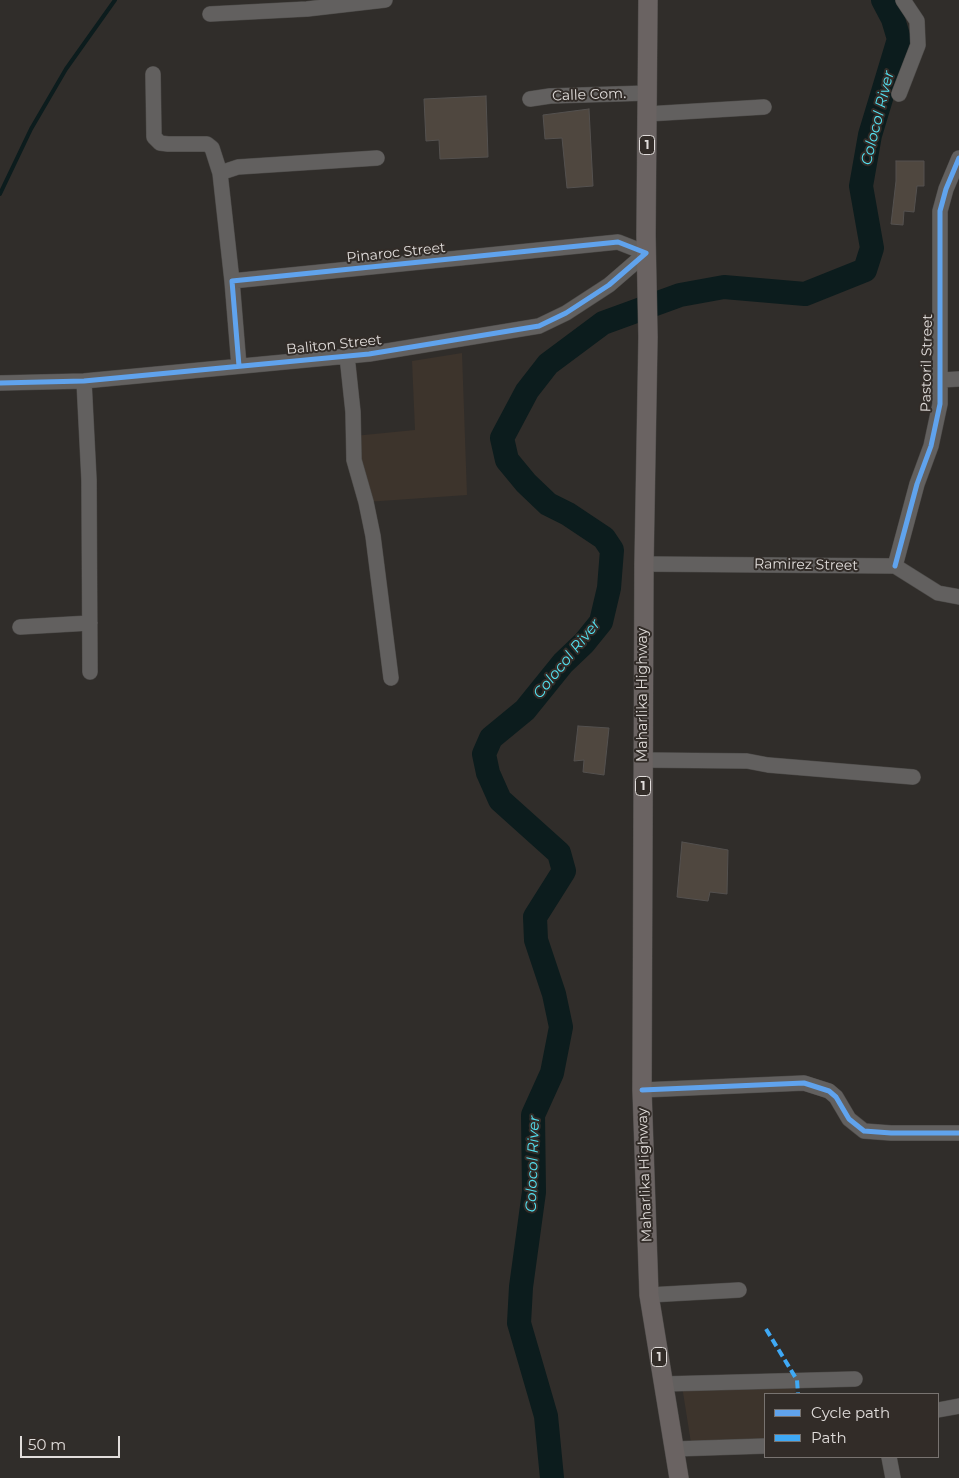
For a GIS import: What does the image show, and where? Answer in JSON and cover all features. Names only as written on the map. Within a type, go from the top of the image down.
[{"type":"main road","name":"Maharlika Highway","points":[[648,0],[646,253],[648,337],[644,564],[642,1090],[649,1295],[679,1478]]},
{"type":"street","points":[[210,14],[243,6],[385,0]]},
{"type":"street","points":[[899,94],[918,46],[917,21],[903,0]]},
{"type":"street","points":[[153,74],[154,137],[160,143],[207,144],[212,148],[220,173],[239,366]]},
{"type":"street","name":"Calle Com.","points":[[530,98],[648,94]]},
{"type":"street","points":[[647,114],[764,106]]},
{"type":"street","points":[[220,173],[238,167],[376,158]]},
{"type":"street","name":"Pastoril Street","points":[[895,566],[917,484],[931,446],[940,404],[938,254],[940,211],[946,189],[959,158]]},
{"type":"street","name":"Pinaroc Street","points":[[232,281],[618,242],[646,253]]},
{"type":"street","name":"Baliton Street","points":[[0,383],[84,381],[347,356],[539,326],[566,313],[609,285],[646,253]]},
{"type":"street","points":[[347,356],[354,412],[354,460],[373,536],[390,678]]},
{"type":"street","points":[[941,380],[959,379]]},
{"type":"street","points":[[84,381],[89,480],[90,672]]},
{"type":"street","name":"Ramirez Street","points":[[644,564],[895,566]]},
{"type":"street","points":[[895,566],[938,593],[959,597]]},
{"type":"street","points":[[20,627],[90,623]]},
{"type":"street","points":[[643,760],[747,761],[768,765],[913,777]]},
{"type":"street","points":[[642,1090],[804,1083],[829,1091],[849,1119],[864,1131],[959,1133]]},
{"type":"street","points":[[649,1295],[739,1290]]},
{"type":"street","points":[[663,1384],[855,1380]]},
{"type":"street","points":[[939,1410],[959,1406]]},
{"type":"street","points":[[674,1449],[764,1446]]},
{"type":"street","points":[[888,1458],[893,1478]]},
{"type":"shaded area","points":[[462,353],[467,495],[366,502],[354,436],[415,430],[412,361]]},
{"type":"shaded area","points":[[682,1386],[795,1386],[796,1393],[764,1393],[764,1442],[691,1443]]},
{"type":"building","points":[[486,96],[488,157],[440,159],[439,140],[426,141],[424,99]]},
{"type":"building","points":[[589,109],[593,186],[567,188],[562,138],[545,139],[543,115]]},
{"type":"building","points":[[896,161],[924,161],[924,186],[917,186],[914,212],[904,211],[903,225],[891,224],[896,181]]},
{"type":"building","points":[[578,726],[609,728],[604,775],[583,772],[584,760],[574,761]]},
{"type":"building","points":[[682,842],[728,850],[727,894],[710,892],[708,901],[677,897]]},
{"type":"waterway","points":[[0,194],[31,129],[66,69],[115,0]]},
{"type":"waterway","name":"Colocol River","points":[[552,1478],[546,1416],[519,1323],[521,1287],[534,1192],[533,1115],[552,1073],[561,1027],[554,994],[536,940],[535,917],[564,871],[559,853],[500,800],[488,773],[484,754],[491,738],[525,710],[563,663],[584,643],[601,622],[609,588],[612,550],[604,538],[568,514],[548,504],[526,483],[507,460],[502,438],[527,391],[548,364],[603,323],[680,295],[724,287],[805,294],[865,270],[872,248],[861,186],[870,135],[899,39],[893,19],[883,0]]},
{"type":"marked path","points":[[766,1329],[797,1380],[798,1393]]},
{"type":"cycle path","points":[[895,566],[917,484],[931,446],[940,404],[940,211],[946,189],[959,158]]},
{"type":"cycle path","points":[[0,383],[84,381],[369,354],[539,326],[566,313],[609,285],[646,253],[618,242],[232,281],[239,366]]},
{"type":"cycle path","points":[[642,1090],[804,1083],[829,1091],[836,1097],[849,1119],[864,1131],[959,1133]]}]
